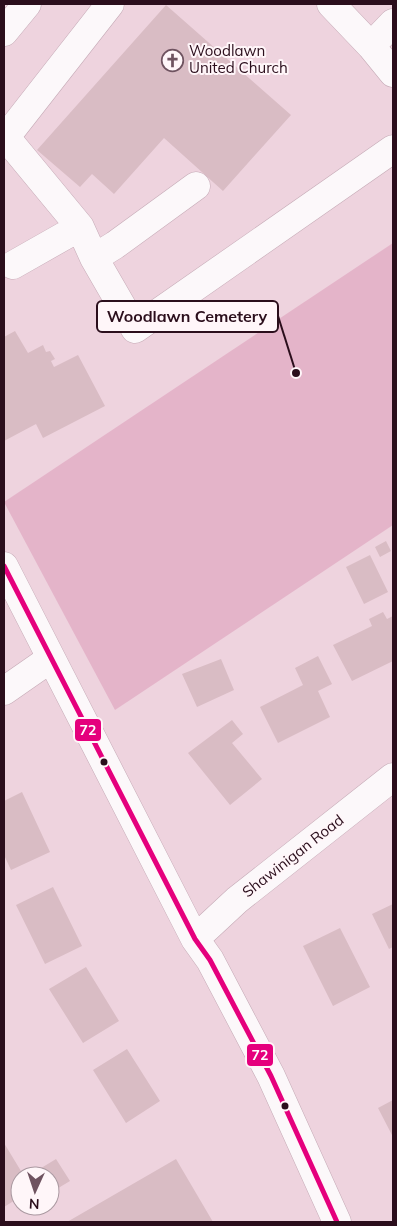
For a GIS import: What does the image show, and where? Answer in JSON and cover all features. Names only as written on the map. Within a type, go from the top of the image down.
[{"type":"street","points":[[4,32],[27,4]]},
{"type":"street","points":[[110,4],[5,136],[80,227],[94,258],[135,329],[393,149]]},
{"type":"street","points":[[331,4],[393,73]]},
{"type":"street","points":[[370,46],[393,23]]},
{"type":"street","points":[[94,258],[196,186]]},
{"type":"street","points":[[13,265],[80,227]]},
{"type":"street","points":[[4,566],[50,659],[196,939],[210,960],[271,1076],[337,1222]]},
{"type":"street","points":[[4,691],[50,659]]},
{"type":"street","name":"Shawinigan Road","points":[[196,939],[238,900],[393,776]]},
{"type":"shaded area","points":[[393,243],[393,525],[115,710],[4,502]]},
{"type":"building","name":"Woodlawn United Church","points":[[166,5],[291,115],[223,191],[164,138],[114,194],[92,174],[80,187],[37,150]]},
{"type":"building","points":[[15,331],[28,353],[43,345],[46,352],[50,351],[55,359],[51,361],[54,367],[78,355],[105,406],[43,438],[36,424],[4,441],[4,337]]},
{"type":"building","points":[[386,541],[391,551],[380,557],[375,547]]},
{"type":"building","points":[[370,555],[388,592],[364,604],[346,567]]},
{"type":"building","points":[[383,612],[387,619],[393,616],[393,661],[352,681],[333,645],[372,626],[369,619]]},
{"type":"building","points":[[318,656],[332,684],[318,691],[330,717],[278,743],[260,707],[303,685],[295,668]]},
{"type":"building","points":[[221,659],[234,690],[197,707],[182,674]]},
{"type":"building","points":[[232,720],[243,734],[232,743],[262,779],[230,805],[188,753]]},
{"type":"building","points":[[22,792],[50,852],[11,870],[4,855],[4,801]]},
{"type":"building","points":[[53,887],[82,946],[45,964],[16,905]]},
{"type":"building","points":[[393,904],[393,947],[389,949],[372,914]]},
{"type":"building","points":[[340,928],[370,987],[333,1006],[303,946]]},
{"type":"building","points":[[86,967],[119,1021],[83,1043],[49,989]]},
{"type":"building","points":[[127,1049],[160,1101],[126,1123],[93,1070]]},
{"type":"building","points":[[393,1100],[393,1137],[378,1108]]},
{"type":"building","points":[[4,1143],[18,1166],[10,1166],[10,1203],[4,1207]]},
{"type":"building","points":[[56,1159],[70,1181],[60,1187],[60,1166],[44,1166]]},
{"type":"building","points":[[176,1159],[213,1222],[67,1222]]},
{"type":"transit line","name":"72","points":[[4,566],[195,939],[210,960],[271,1076],[337,1222]]},
{"type":"place","name":"Woodlawn United Church","points":[[173,60]]},
{"type":"place","name":"Woodlawn Cemetery","points":[[296,373]]}]
